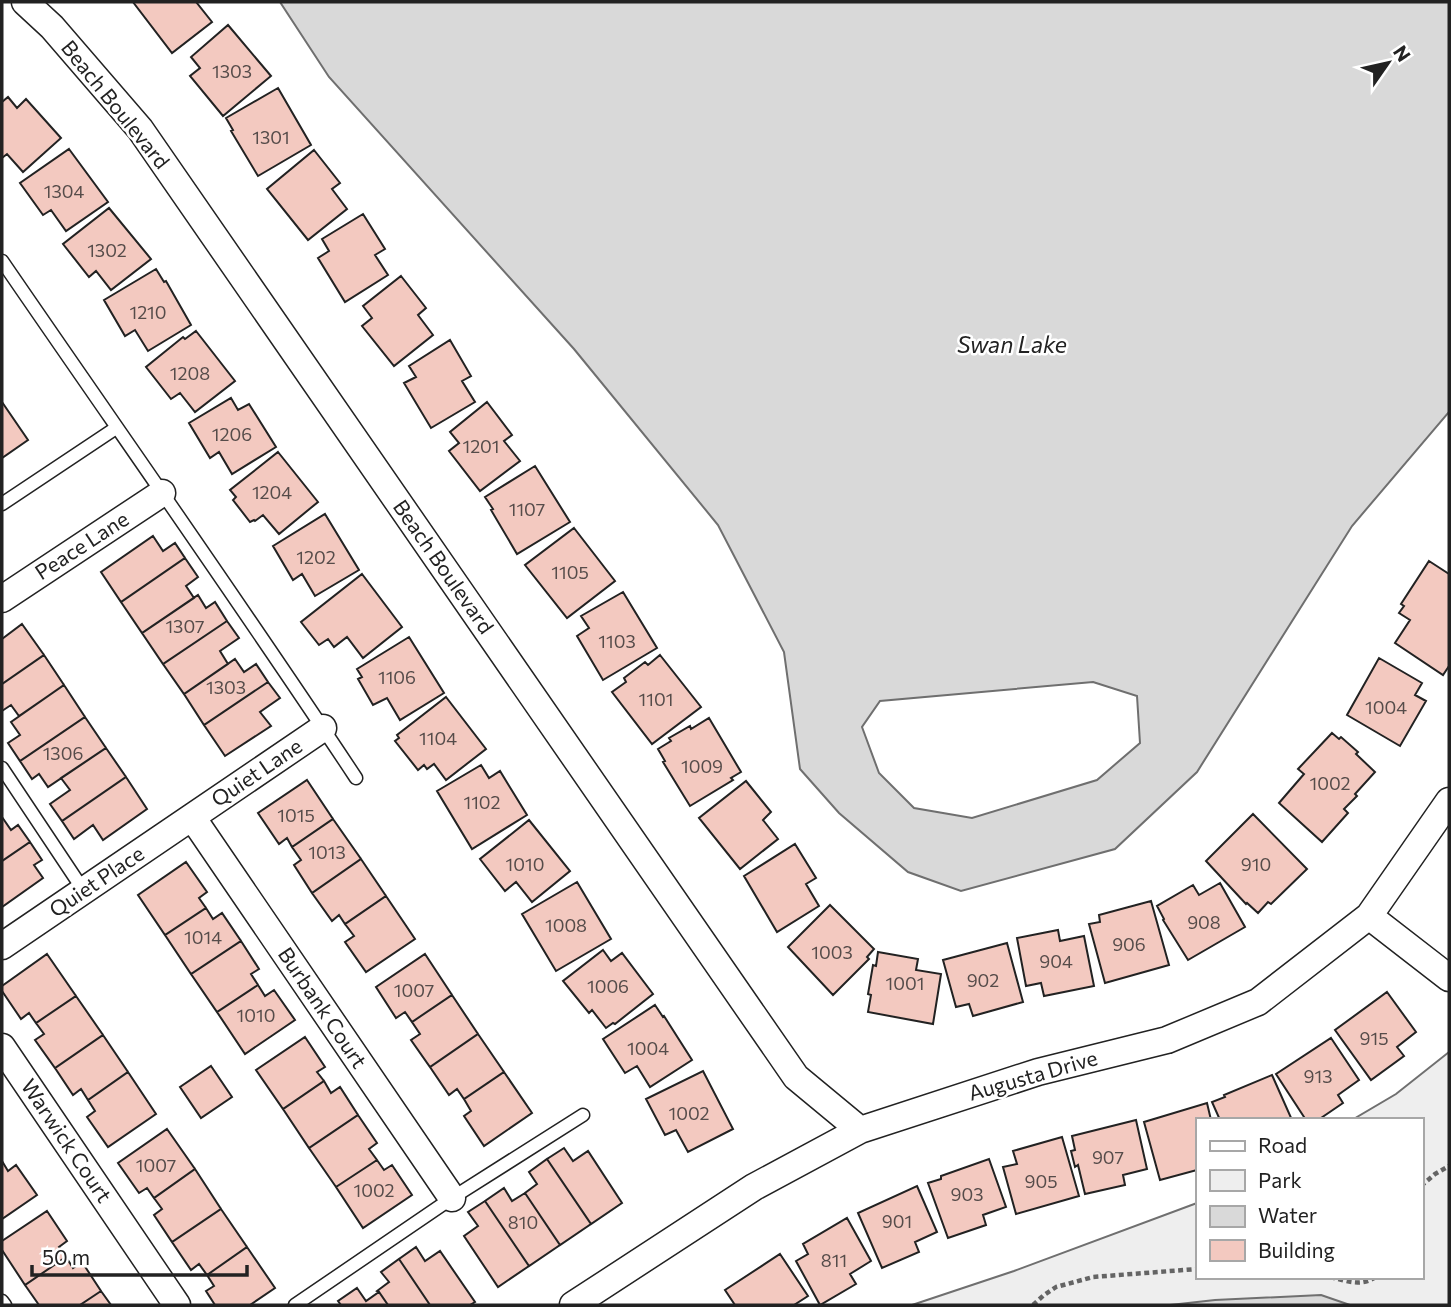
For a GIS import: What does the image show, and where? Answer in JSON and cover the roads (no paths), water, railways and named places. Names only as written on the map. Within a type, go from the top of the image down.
[{"type":"street","name":"Beach Boulevard","points":[[25,2],[52,27],[140,129],[796,1077],[860,1130]]},
{"type":"street","name":"Peace Lane","points":[[2,599],[162,493]]},
{"type":"street","name":"Quiet Lane","points":[[192,817],[323,728]]},
{"type":"street","name":"Augusta Drive","points":[[573,1305],[754,1187],[860,1130],[1038,1072],[1167,1040],[1258,1002],[1369,916],[1449,802]]},
{"type":"street","name":"Quiet Place","points":[[2,946],[192,817]]},
{"type":"street","name":"Burbank Court","points":[[192,817],[452,1199]]},
{"type":"street","points":[[1369,916],[1449,978]]},
{"type":"street","name":"Warwick Court","points":[[2,1047],[177,1305]]},
{"type":"lane","points":[[2,261],[356,778]]},
{"type":"lane","points":[[2,504],[116,428]]},
{"type":"lane","points":[[2,768],[84,891]]},
{"type":"lane","points":[[295,1305],[583,1115]]},
{"type":"lane","points":[[2,1301],[5,1305]]},
{"type":"water","name":"Swan Lake","points":[[280,2],[1449,2],[1449,412],[1352,526],[1197,772],[1115,849],[961,891],[908,872],[839,813],[800,769],[784,652],[718,525],[574,349],[329,77]],"holes":[[[1093,682],[1137,696],[1140,743],[1097,780],[972,818],[914,808],[879,773],[862,727],[880,701]]]},
{"type":"water","points":[[1321,1295],[1350,1305],[1170,1305],[1215,1300]]}]
